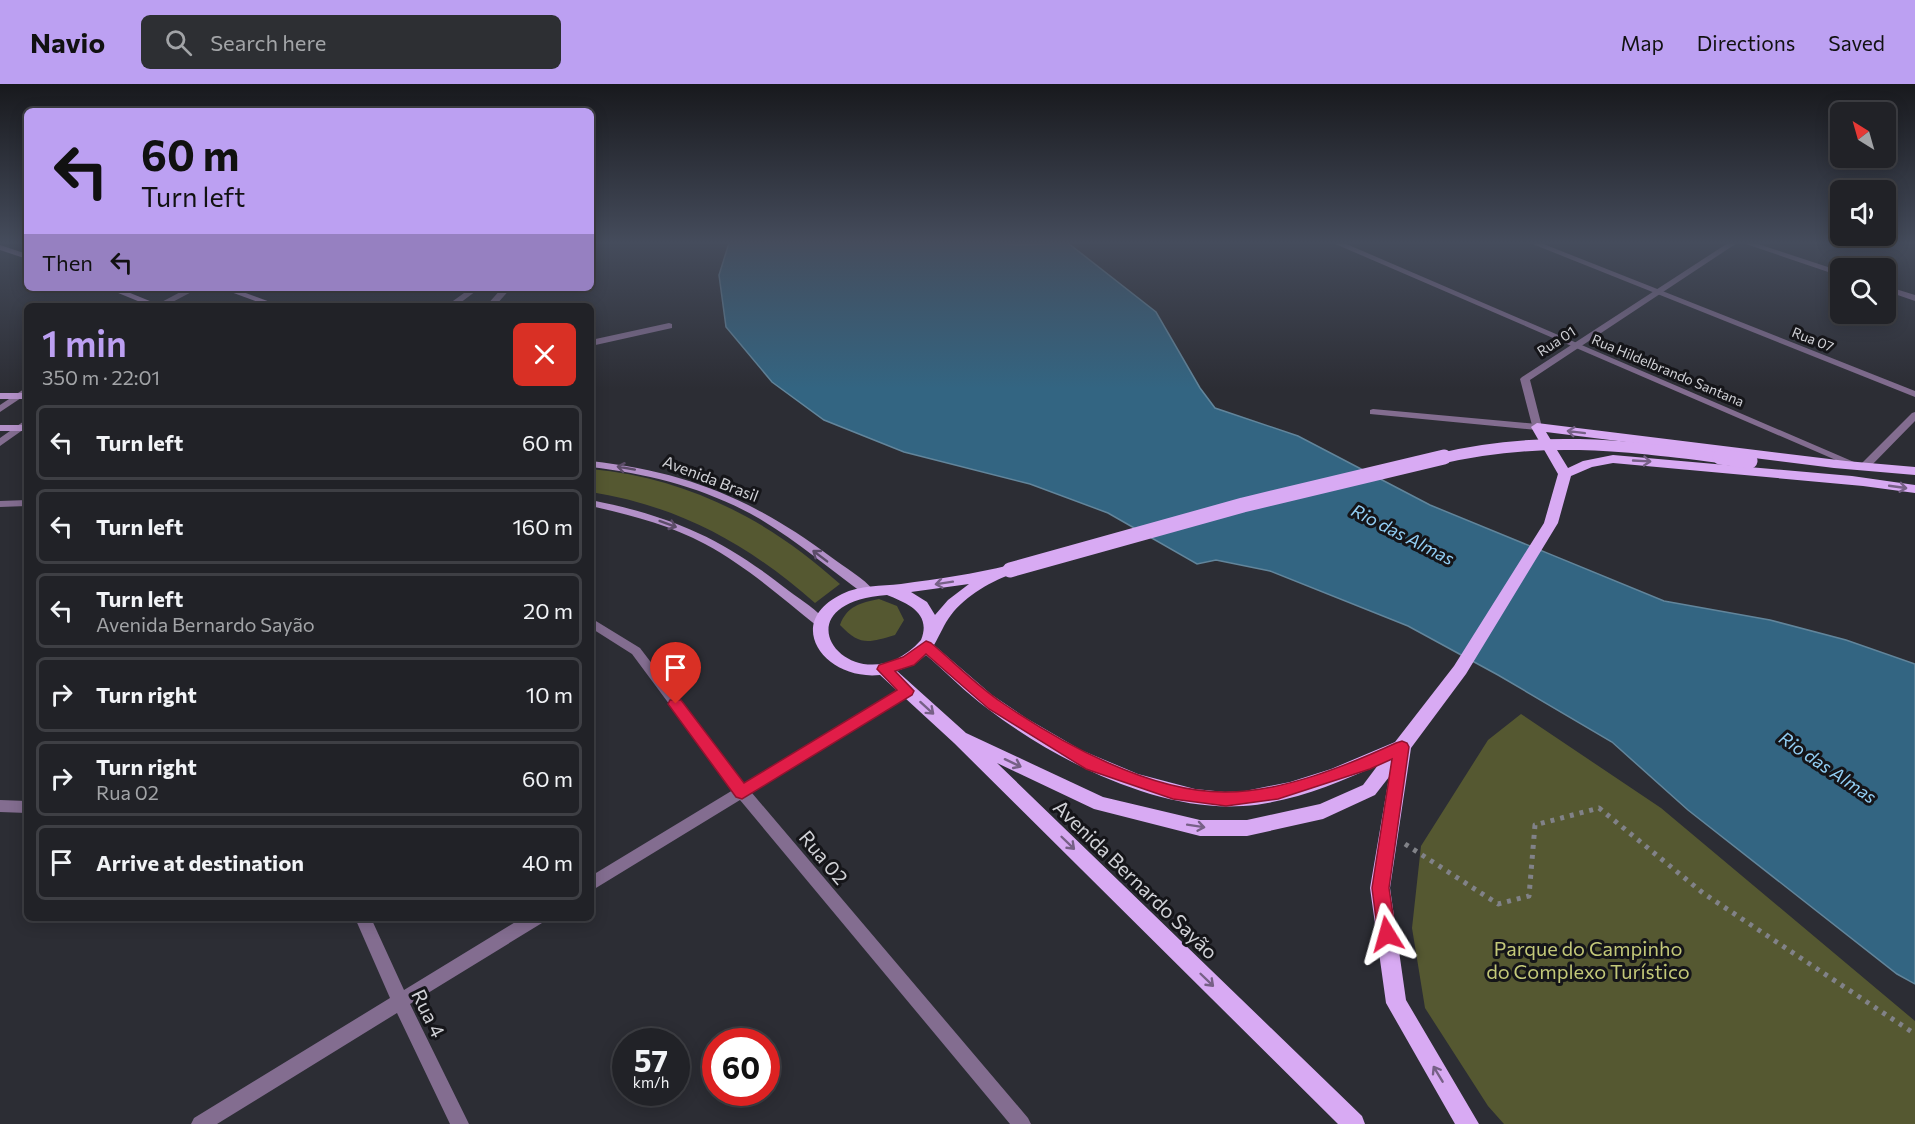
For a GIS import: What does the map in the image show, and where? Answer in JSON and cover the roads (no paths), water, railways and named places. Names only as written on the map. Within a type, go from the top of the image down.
[{"type":"main road","points":[[119,292],[150,303]]},
{"type":"main road","points":[[234,292],[268,303]]},
{"type":"main road","points":[[0,396],[22,396]]},
{"type":"main road","points":[[0,428],[24,426]]},
{"type":"main road","points":[[1537,427],[1842,464]]},
{"type":"main road","name":"Rua 01","points":[[1537,427],[1565,474]]},
{"type":"main road","points":[[1005,571],[971,589],[947,609],[929,641],[909,661],[884,669],[862,669],[842,663],[827,652],[820,638],[821,623],[831,608],[847,597],[868,591],[1005,571],[1230,508],[1344,480],[1505,446],[1565,444],[1634,448],[1754,462],[1861,482]]},
{"type":"main road","points":[[960,738],[1100,804],[1200,828],[1247,828],[1323,811],[1369,790],[1460,670],[1551,523],[1565,474],[1588,464],[1613,459],[1915,489]]},
{"type":"main road","points":[[1754,462],[1796,461],[1915,471]]},
{"type":"main road","name":"Avenida Brasil","points":[[594,464],[667,476],[749,508],[786,530],[868,591]]},
{"type":"main road","points":[[594,505],[636,513],[708,540],[742,561],[821,623]]},
{"type":"main road","points":[[887,590],[907,595],[923,606],[931,620],[929,641]]},
{"type":"main road","points":[[929,641],[994,705],[1092,764],[1173,792],[1226,799],[1278,793],[1364,765],[1402,747]]},
{"type":"main road","name":"Avenida Bernardo Sayão","points":[[884,669],[960,738],[1354,1124]]},
{"type":"main road","points":[[1402,747],[1380,888],[1396,1003],[1468,1124]]},
{"type":"street","points":[[164,303],[188,292]]},
{"type":"street","points":[[454,303],[471,292]]},
{"type":"street","points":[[493,303],[504,292]]},
{"type":"street","name":"Rua Hildelbrando Santana","points":[[1451,292],[1861,465]]},
{"type":"street","name":"Rua 01","points":[[1537,427],[1524,379],[1658,292]]},
{"type":"street","name":"Rua 07","points":[[1658,292],[1915,394]]},
{"type":"street","points":[[1896,292],[1915,298]]},
{"type":"street","points":[[594,342],[669,326]]},
{"type":"street","points":[[0,409],[22,396]]},
{"type":"street","points":[[1373,412],[1537,427]]},
{"type":"street","points":[[1861,465],[1915,415]]},
{"type":"street","points":[[0,443],[24,426]]},
{"type":"street","points":[[0,504],[24,503]]},
{"type":"street","name":"Rua 02","points":[[594,624],[636,651],[742,792],[1022,1124]]},
{"type":"street","points":[[594,882],[907,691]]},
{"type":"street","points":[[0,806],[24,807]]},
{"type":"street","name":"Rua 4","points":[[364,921],[400,1001],[460,1124]]},
{"type":"street","points":[[200,1124],[531,921]]},
{"type":"water","name":"Rio das Almas","points":[[721,292],[1130,292],[1156,312],[1200,388],[1215,408],[1298,436],[1430,505],[1664,601],[1770,620],[1846,640],[1915,664],[1915,984],[1897,974],[1688,810],[1612,742],[1498,675],[1408,626],[1270,571],[1216,560],[1197,564],[1108,513],[1030,484],[904,452],[824,420],[772,382],[726,327]]},
{"type":"park label","name":"Parque do Campinho do Complexo Turístico","points":[[1588,960]]}]
